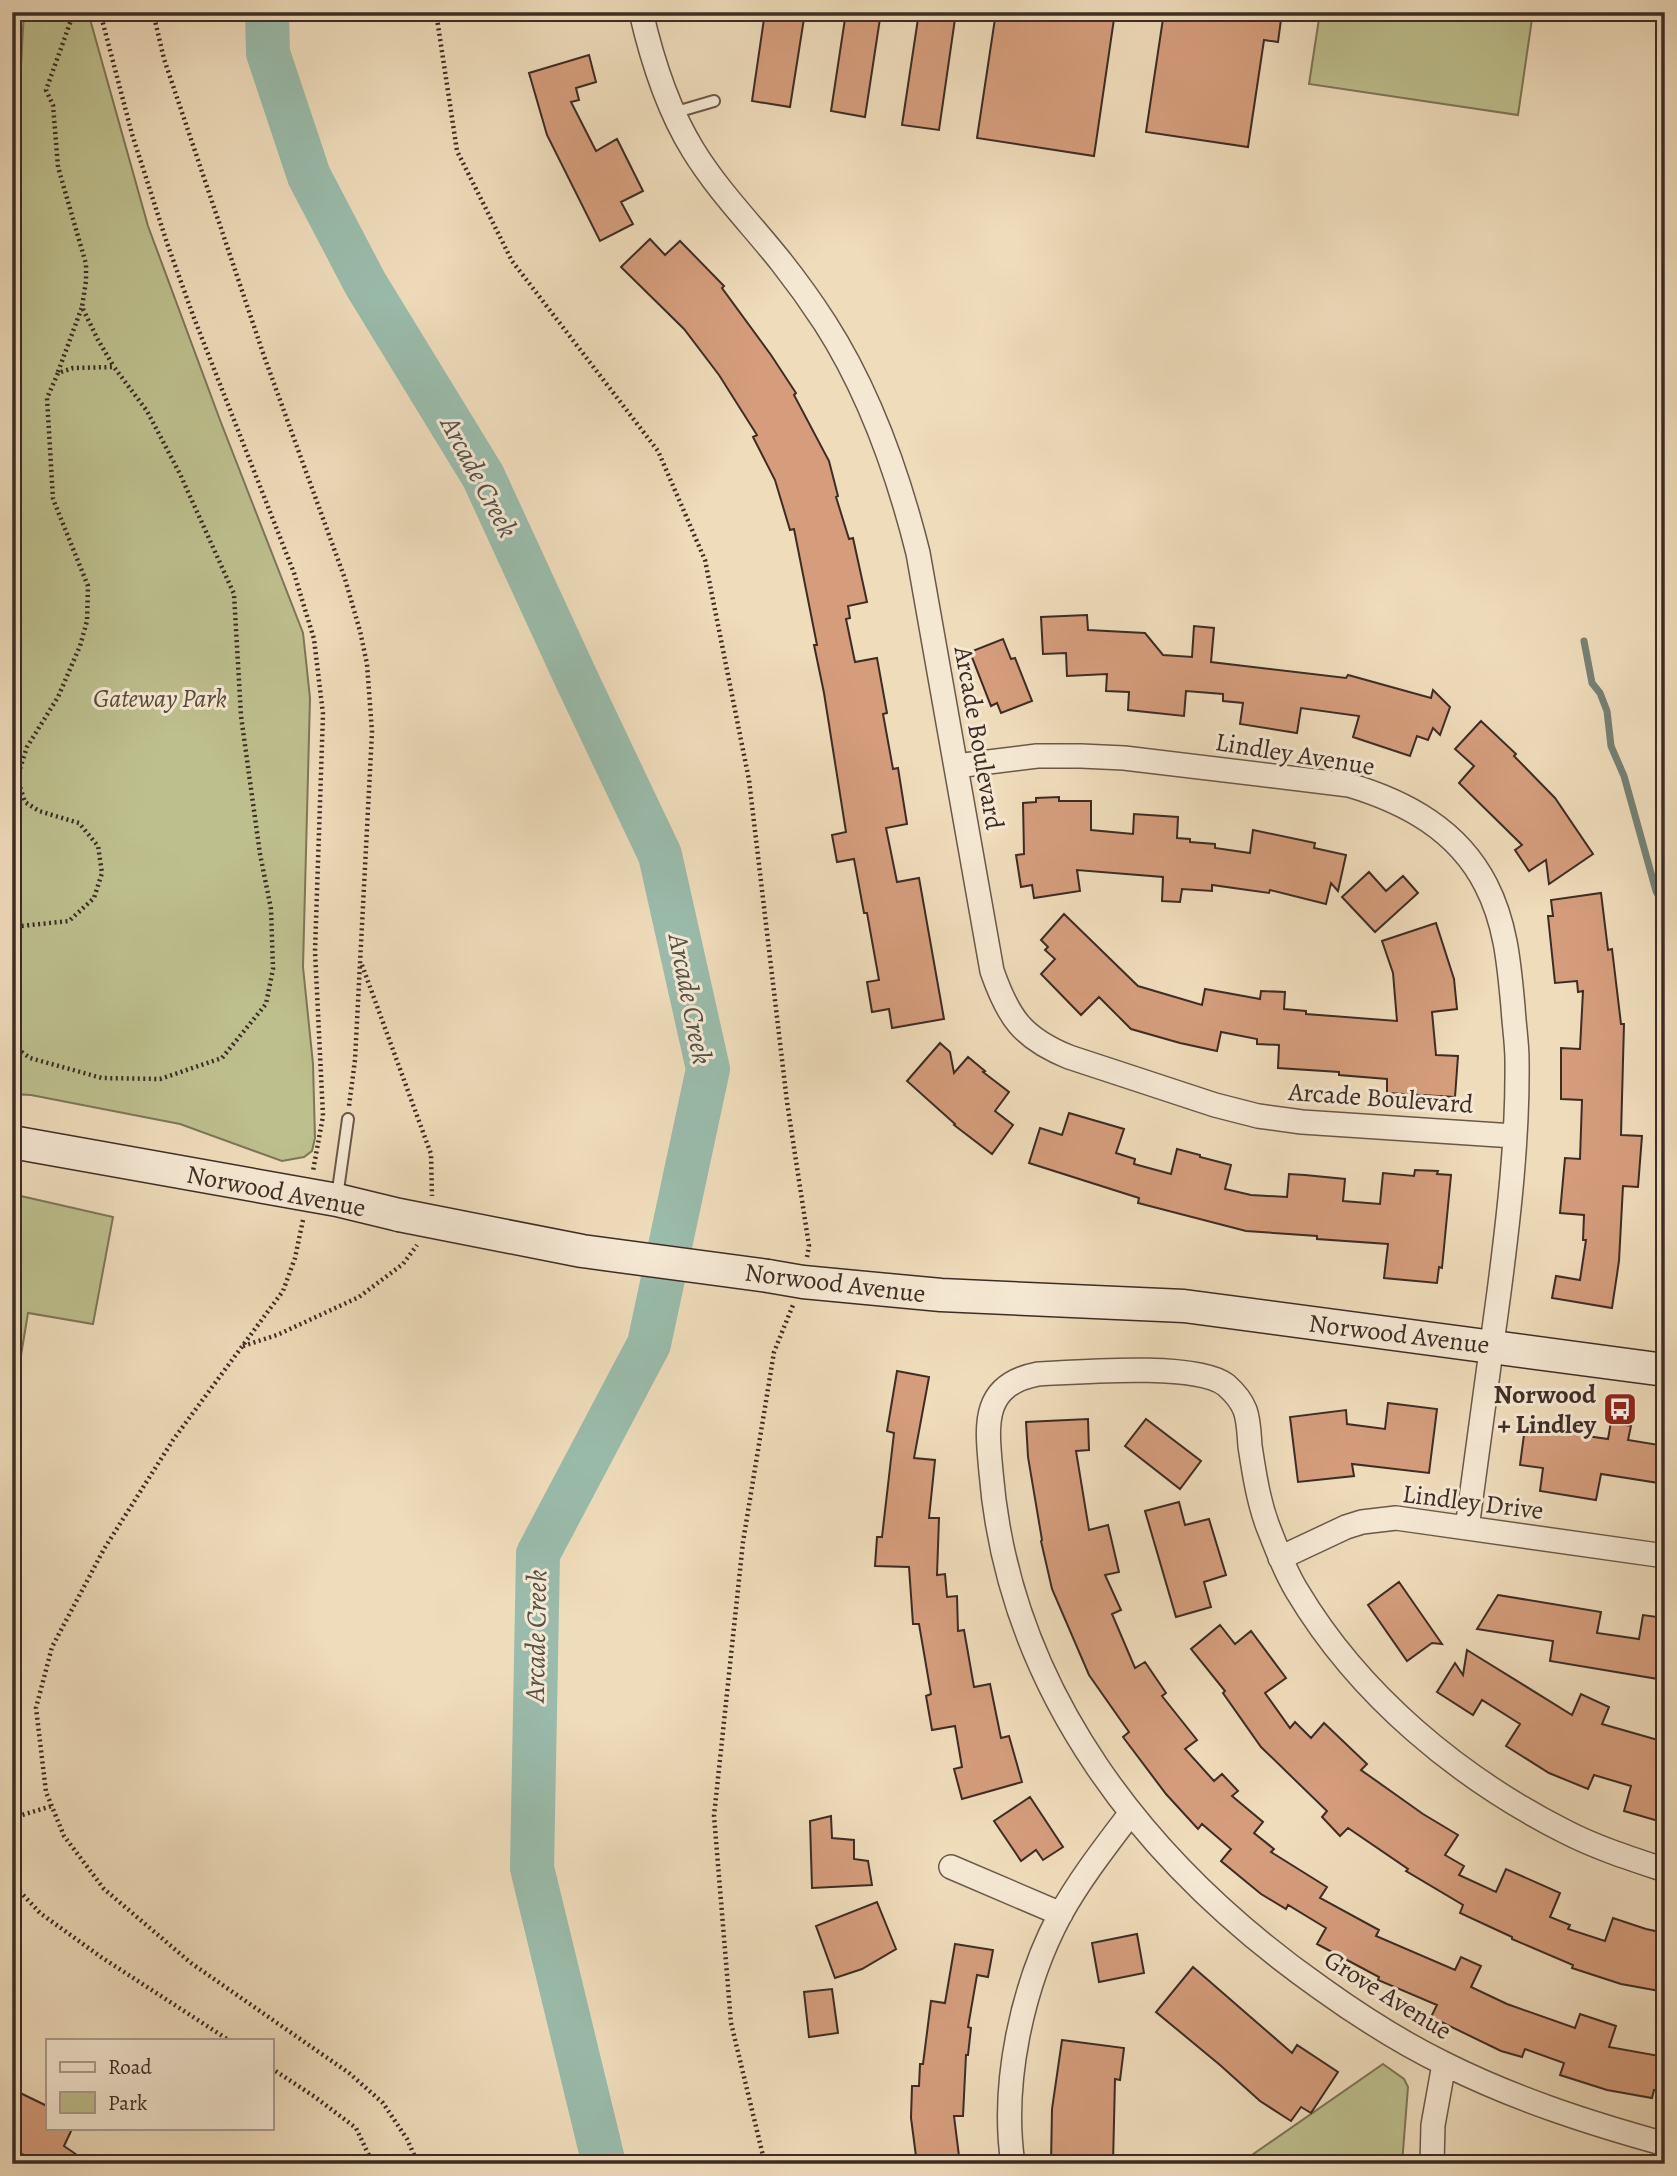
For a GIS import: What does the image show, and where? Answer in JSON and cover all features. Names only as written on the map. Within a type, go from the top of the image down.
[{"type":"main road","name":"Norwood Avenue","points":[[12,1142],[323,1198],[582,1251],[803,1282],[942,1295],[1184,1306],[1665,1370]]},
{"type":"street","name":"Arcade Boulevard","points":[[641,12],[650,52],[673,113],[693,150],[717,186],[783,264],[826,324],[862,390],[882,435],[906,506],[918,553],[992,971],[1011,1016],[1037,1041],[1069,1058],[1258,1116],[1302,1122],[1514,1136]]},
{"type":"street","name":"Lindley Avenue","points":[[956,766],[1037,756],[1124,758],[1349,785],[1382,795],[1413,810],[1441,830],[1466,854],[1485,883],[1499,914],[1508,947],[1517,1059],[1507,1228],[1467,1528]]},
{"type":"street","points":[[1013,2164],[1013,2066],[1021,2020],[1034,1976],[1061,1914],[1085,1874],[1130,1814],[1093,1763],[1070,1725],[1040,1665],[1004,1560],[993,1494],[987,1428],[989,1412],[999,1394],[1007,1385],[1026,1376],[1143,1370],[1200,1376],[1222,1382],[1236,1393],[1245,1408],[1256,1482],[1280,1558],[1296,1590],[1318,1624],[1363,1678],[1412,1728],[1448,1758],[1506,1799],[1567,1833],[1632,1860],[1665,1870]]},
{"type":"street","name":"Lindley Drive","points":[[1280,1558],[1346,1527],[1396,1518],[1665,1556]]},
{"type":"street","name":"Grove Avenue","points":[[1130,1814],[1183,1872],[1234,1921],[1288,1965],[1360,2015],[1444,2064],[1531,2102],[1597,2126],[1665,2144]]},
{"type":"street","points":[[951,1867],[1061,1914]]},
{"type":"street","points":[[1432,2164],[1433,2125],[1444,2064]]},
{"type":"lane","points":[[673,113],[714,101]]},
{"type":"lane","points":[[323,1198],[348,1119]]},
{"type":"path","points":[[12,931],[21,926],[69,922],[94,898],[102,873],[97,846],[79,823],[39,811],[25,802],[17,778],[27,747],[58,697],[88,621],[88,586],[53,499],[47,398],[82,307],[86,281],[86,264],[58,167],[53,106],[46,90],[74,12]]},
{"type":"path","points":[[100,12],[132,134],[167,243],[293,573],[314,639],[323,714],[322,787],[315,896],[323,1116],[323,1198],[282,1292],[173,1440],[104,1549],[52,1647],[36,1708],[46,1792],[64,1836],[104,1889],[191,1963],[349,2073],[383,2103],[407,2139],[418,2164]]},
{"type":"path","points":[[153,12],[164,59],[255,330],[345,579],[367,664],[372,732],[355,1060],[348,1119]]},
{"type":"path","points":[[436,12],[457,151],[512,261],[658,451],[705,560],[749,780],[788,1102],[809,1246],[803,1282],[774,1352],[767,1393],[743,1542],[714,1816],[732,2023],[765,2164]]},
{"type":"path","points":[[12,1045],[30,1058],[102,1078],[160,1079],[222,1058],[266,1004],[273,969],[271,909],[260,854],[241,716],[234,594],[180,474],[147,411],[114,367],[82,307]]},
{"type":"path","points":[[58,373],[73,368],[114,367]]},
{"type":"path","points":[[12,1818],[52,1806]]},
{"type":"path","points":[[12,1883],[40,1913],[101,1957],[227,2039]]},
{"type":"path","points":[[273,2069],[315,2096],[356,2128],[373,2164]]},
{"type":"green space","points":[[12,12],[21,12],[12,161]]},
{"type":"green space","name":"Gateway Park","points":[[24,12],[88,12],[148,226],[303,633],[310,698],[303,967],[313,1064],[315,1138],[312,1151],[304,1157],[282,1161],[180,1124],[31,1095],[12,1094],[12,220]]},
{"type":"green space","points":[[1320,12],[1533,12],[1518,115],[1309,84]]},
{"type":"green space","points":[[12,1194],[113,1217],[93,1324],[28,1313],[12,1410]]},
{"type":"green space","points":[[1383,2064],[1404,2079],[1408,2087],[1402,2164],[1239,2164]]},
{"type":"building","points":[[765,12],[805,12],[790,107],[752,101]]},
{"type":"building","points":[[846,12],[881,12],[865,117],[831,111]]},
{"type":"building","points":[[919,12],[956,12],[939,130],[902,125]]},
{"type":"building","points":[[996,12],[1115,12],[1094,156],[977,138]]},
{"type":"building","points":[[1164,12],[1282,12],[1278,42],[1264,40],[1248,147],[1146,132]]},
{"type":"building","points":[[589,55],[596,82],[576,88],[579,100],[571,102],[596,151],[617,139],[643,191],[621,202],[633,224],[600,241],[547,135],[529,73]]},
{"type":"building","points":[[650,239],[665,255],[680,241],[724,286],[722,288],[796,393],[794,395],[829,461],[838,496],[836,497],[849,539],[853,538],[867,602],[848,606],[850,618],[846,619],[855,662],[877,658],[893,769],[898,768],[907,824],[886,828],[897,882],[919,878],[944,1019],[892,1028],[889,1009],[872,1012],[867,982],[879,980],[854,859],[837,862],[832,835],[846,832],[814,645],[817,645],[794,529],[790,530],[775,480],[753,437],[757,435],[719,375],[684,329],[621,267]]},
{"type":"building","points":[[1087,615],[1088,630],[1145,633],[1163,655],[1192,657],[1194,626],[1214,628],[1211,662],[1346,678],[1348,675],[1431,698],[1433,690],[1450,707],[1440,735],[1433,728],[1428,740],[1417,736],[1410,756],[1353,737],[1359,716],[1301,708],[1297,733],[1240,724],[1243,703],[1223,701],[1223,694],[1186,691],[1184,716],[1128,710],[1129,692],[1106,691],[1107,674],[1067,676],[1066,653],[1043,654],[1041,617]]},
{"type":"building","points":[[1003,639],[1011,659],[1015,658],[1032,701],[1001,713],[997,703],[991,706],[970,652]]},
{"type":"building","points":[[1481,721],[1516,754],[1514,756],[1555,798],[1593,854],[1549,884],[1546,860],[1529,871],[1515,850],[1522,845],[1459,783],[1474,766],[1455,749]]},
{"type":"building","points":[[1059,797],[1059,801],[1091,801],[1091,830],[1133,834],[1134,814],[1178,817],[1177,838],[1215,844],[1215,848],[1250,853],[1253,830],[1315,843],[1314,848],[1346,855],[1338,891],[1331,883],[1326,904],[1270,890],[1269,893],[1212,885],[1212,891],[1182,889],[1180,902],[1162,901],[1163,877],[1077,870],[1080,891],[1034,898],[1032,885],[1021,887],[1016,855],[1024,854],[1023,803],[1036,802],[1036,798]]},
{"type":"building","points":[[1369,872],[1386,891],[1403,876],[1418,893],[1375,932],[1342,897]]},
{"type":"building","points":[[1601,893],[1608,950],[1612,949],[1621,1024],[1624,1024],[1621,1135],[1642,1136],[1638,1187],[1623,1186],[1619,1261],[1612,1308],[1552,1298],[1556,1276],[1580,1280],[1586,1240],[1583,1240],[1584,1215],[1560,1213],[1565,1158],[1580,1159],[1582,1100],[1561,1099],[1561,1048],[1580,1049],[1583,991],[1578,992],[1577,981],[1555,983],[1548,916],[1553,916],[1551,900]]},
{"type":"building","points":[[1064,914],[1138,986],[1202,1005],[1205,989],[1260,999],[1261,991],[1285,992],[1284,1009],[1306,1011],[1306,1014],[1397,1021],[1393,973],[1382,941],[1436,923],[1454,979],[1457,1009],[1432,1012],[1436,1055],[1458,1056],[1455,1097],[1387,1093],[1387,1079],[1339,1075],[1339,1072],[1278,1068],[1279,1045],[1257,1044],[1257,1039],[1221,1032],[1217,1051],[1180,1043],[1131,1029],[1099,997],[1081,1015],[1041,974],[1055,959],[1045,950],[1048,947],[1041,940]]},
{"type":"building","points":[[940,1043],[950,1052],[954,1073],[968,1057],[1009,1092],[995,1111],[1013,1125],[992,1154],[954,1125],[907,1081]]},
{"type":"building","points":[[1069,1113],[1124,1129],[1116,1153],[1135,1159],[1134,1164],[1171,1174],[1177,1149],[1200,1155],[1231,1165],[1225,1189],[1251,1195],[1287,1197],[1289,1174],[1305,1175],[1345,1179],[1343,1201],[1380,1204],[1383,1173],[1414,1176],[1415,1170],[1438,1171],[1437,1174],[1451,1175],[1442,1268],[1439,1267],[1437,1283],[1384,1278],[1388,1244],[1246,1231],[1138,1203],[1139,1198],[1029,1163],[1040,1128],[1062,1135]]},
{"type":"building","points":[[897,1371],[929,1377],[914,1458],[935,1460],[929,1518],[939,1518],[937,1575],[945,1574],[947,1597],[957,1596],[958,1631],[964,1630],[974,1687],[990,1684],[1001,1738],[1009,1736],[1022,1782],[962,1799],[954,1769],[962,1767],[955,1726],[932,1730],[926,1696],[931,1694],[919,1624],[913,1624],[909,1567],[875,1566],[877,1537],[882,1537],[894,1433],[887,1431]]},
{"type":"building","points":[[1388,1403],[1437,1409],[1429,1473],[1352,1464],[1354,1476],[1298,1482],[1290,1417],[1346,1410],[1347,1424],[1385,1429]]},
{"type":"building","points":[[1088,1419],[1089,1450],[1076,1451],[1089,1530],[1108,1525],[1119,1572],[1105,1575],[1121,1610],[1112,1614],[1135,1668],[1145,1662],[1166,1693],[1162,1696],[1197,1740],[1185,1749],[1214,1781],[1222,1774],[1238,1791],[1232,1796],[1263,1822],[1254,1833],[1274,1849],[1271,1852],[1327,1887],[1320,1898],[1379,1930],[1376,1936],[1455,1970],[1461,1957],[1481,1966],[1471,1987],[1507,2004],[1575,2028],[1580,2014],[1616,2026],[1609,2047],[1665,2057],[1665,2092],[1654,2090],[1652,2098],[1607,2090],[1560,2075],[1564,2063],[1525,2049],[1522,2057],[1501,2051],[1431,2017],[1437,2005],[1378,1980],[1379,1977],[1317,1944],[1326,1928],[1288,1905],[1286,1909],[1261,1894],[1221,1861],[1231,1849],[1202,1824],[1198,1829],[1166,1794],[1123,1737],[1129,1732],[1089,1675],[1052,1589],[1041,1541],[1028,1457],[1026,1422]]},
{"type":"building","points":[[1146,1419],[1201,1461],[1180,1489],[1125,1446]]},
{"type":"building","points":[[1611,1422],[1631,1426],[1628,1440],[1665,1446],[1665,1484],[1601,1474],[1596,1500],[1540,1491],[1543,1468],[1520,1465],[1525,1427],[1608,1439]]},
{"type":"building","points":[[1179,1502],[1185,1525],[1209,1519],[1226,1575],[1204,1582],[1211,1607],[1176,1617],[1145,1511]]},
{"type":"building","points":[[1399,1582],[1442,1644],[1432,1643],[1407,1661],[1368,1605]]},
{"type":"building","points":[[1498,1595],[1601,1612],[1597,1633],[1639,1639],[1643,1615],[1665,1618],[1658,1679],[1550,1661],[1553,1641],[1477,1629]]},
{"type":"building","points":[[1220,1625],[1235,1644],[1251,1631],[1286,1678],[1265,1693],[1290,1728],[1295,1722],[1311,1738],[1324,1723],[1367,1764],[1361,1770],[1458,1835],[1445,1855],[1464,1866],[1459,1875],[1496,1892],[1506,1869],[1560,1893],[1550,1917],[1570,1925],[1568,1929],[1605,1941],[1613,1918],[1665,1933],[1665,1992],[1621,1984],[1572,1968],[1573,1965],[1460,1913],[1463,1905],[1406,1871],[1408,1869],[1348,1828],[1340,1836],[1322,1817],[1327,1811],[1261,1747],[1223,1693],[1225,1691],[1191,1649]]},
{"type":"building","points":[[1467,1650],[1572,1715],[1581,1694],[1609,1707],[1602,1724],[1665,1742],[1665,1823],[1624,1811],[1631,1786],[1594,1775],[1588,1789],[1549,1773],[1506,1746],[1520,1724],[1482,1700],[1473,1715],[1437,1692],[1455,1663],[1463,1675]]},
{"type":"building","points":[[1030,1797],[1063,1847],[1043,1860],[1036,1850],[1021,1861],[994,1821]]},
{"type":"building","points":[[831,1816],[832,1838],[854,1840],[854,1859],[868,1861],[872,1885],[812,1888],[810,1821]]},
{"type":"building","points":[[877,1902],[896,1949],[862,1969],[835,1978],[816,1926]]},
{"type":"building","points":[[1137,1934],[1144,1973],[1099,1982],[1092,1943]]},
{"type":"building","points":[[955,1944],[993,1950],[988,1977],[977,1975],[968,2027],[971,2028],[966,2055],[963,2116],[954,2116],[960,2164],[917,2164],[911,2118],[912,2086],[919,2086],[931,2001],[945,2003]]},
{"type":"building","points":[[1193,1967],[1292,2053],[1297,2045],[1338,2072],[1311,2113],[1301,2107],[1291,2121],[1260,2101],[1156,2012]]},
{"type":"building","points":[[832,1989],[838,2033],[809,2037],[804,1992]]},
{"type":"building","points":[[1062,2040],[1124,2048],[1120,2080],[1115,2079],[1113,2164],[1051,2164],[1052,2109]]},
{"type":"building","points":[[12,2089],[46,2106],[46,2130],[72,2130],[64,2146],[90,2164],[46,2164],[12,2150]]},
{"type":"waterway","name":"Arcade Creek","points":[[267,12],[268,53],[309,176],[365,283],[483,476],[660,855],[708,1069],[649,1344],[538,1554],[532,1868],[604,2164]]},
{"type":"waterway","points":[[1584,641],[1592,683],[1600,693],[1607,711],[1611,746],[1624,776],[1656,891],[1665,908]]},
{"type":"place","name":"Norwood + Lindley","points":[[1620,1409]]}]
